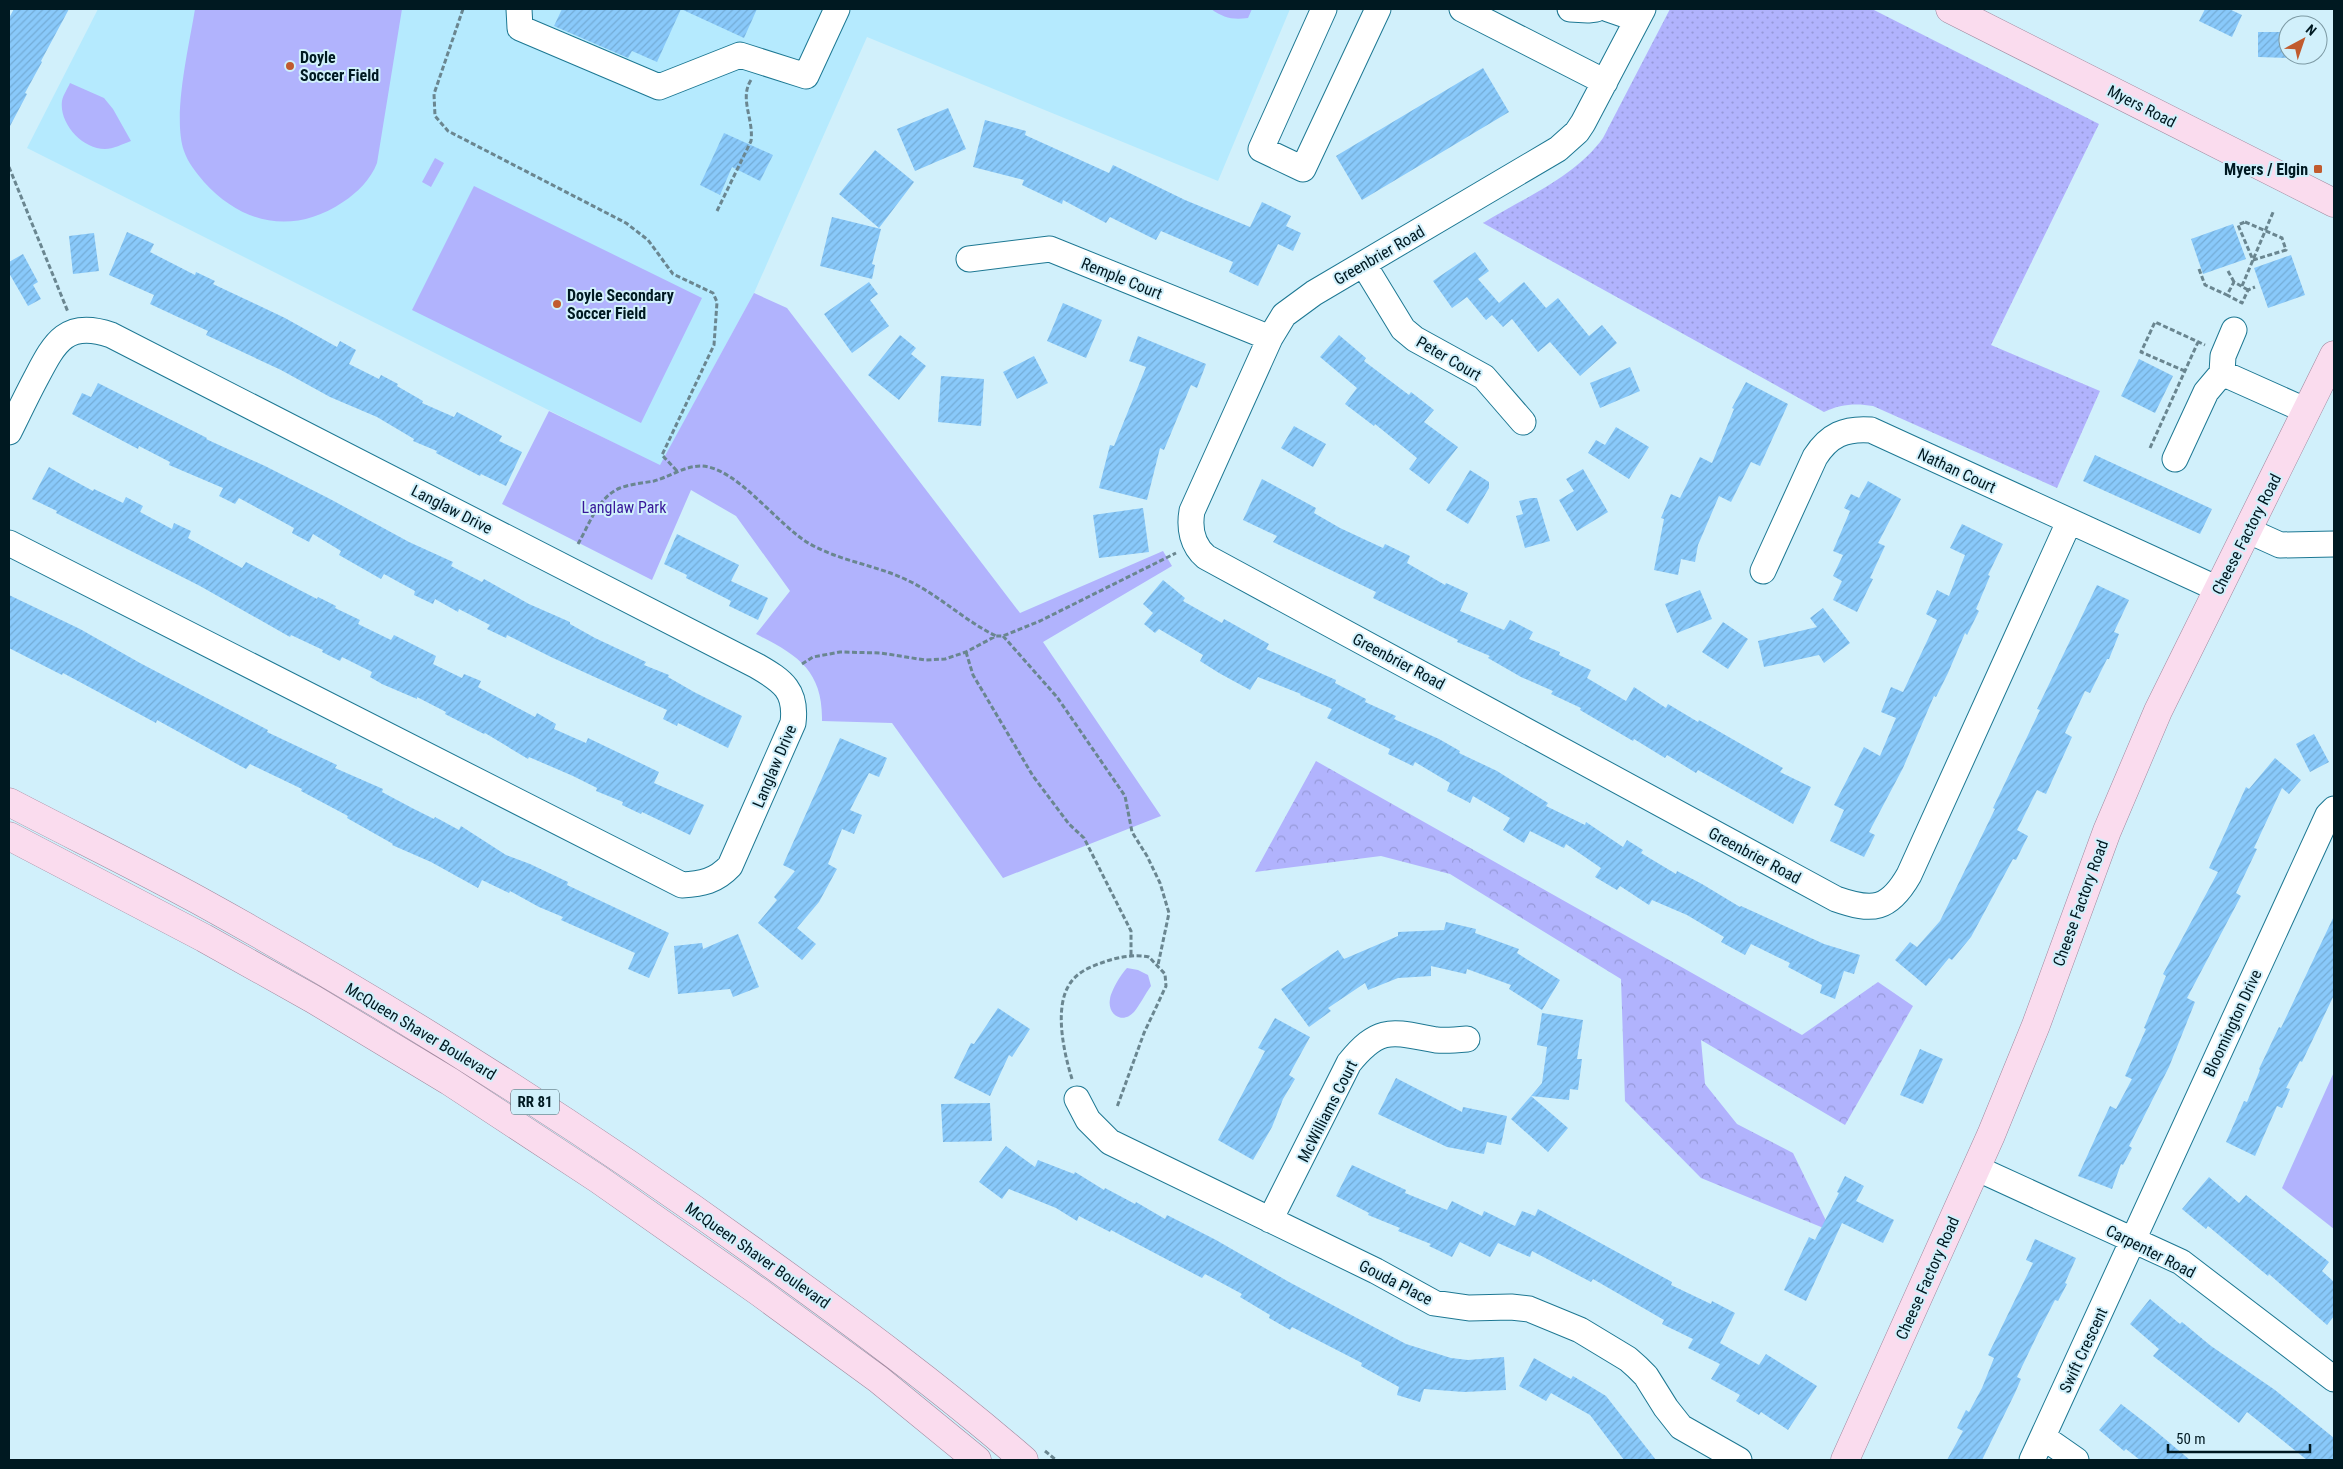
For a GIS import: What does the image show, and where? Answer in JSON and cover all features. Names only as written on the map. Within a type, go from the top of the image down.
[{"type":"main road","name":"Myers Road","points":[[1950,9],[2334,203]]},
{"type":"main road","name":"Cheese Factory Road","points":[[1845,1460],[1976,1168],[2036,1025],[2107,831],[2158,711],[2249,531],[2334,355]]},
{"type":"main road","name":"McQueen Shaver Boulevard","points":[[9,802],[197,899],[467,1057],[697,1211],[855,1324],[923,1375],[1024,1460]]},
{"type":"main road","name":"McQueen Shaver Boulevard","points":[[9,836],[212,943],[313,999],[449,1081],[598,1179],[759,1292],[878,1380],[977,1460]]},
{"type":"street","points":[[519,9],[520,28],[659,87],[740,55],[806,76],[837,9]]},
{"type":"street","points":[[1324,9],[1260,149],[1304,169],[1378,9]]},
{"type":"street","points":[[1462,9],[1605,82]]},
{"type":"street","points":[[1570,9],[1596,9]]},
{"type":"street","points":[[1608,9],[1640,14]]},
{"type":"street","name":"Greenbrier Road","points":[[1640,14],[1577,132],[1558,149],[1298,304],[1284,315],[1270,338],[1192,511],[1190,522],[1198,550],[1206,557],[1836,899],[1855,906],[1871,907],[1883,905],[1893,898],[1909,875],[2069,522]]},
{"type":"street","name":"Remple Court","points":[[969,259],[1050,249],[1270,338]]},
{"type":"street","name":"Peter Court","points":[[1364,265],[1403,329],[1415,339],[1484,377],[1523,422]]},
{"type":"street","name":"Langlaw Drive","points":[[9,432],[52,346],[73,332],[97,330],[111,335],[773,675],[786,686],[792,697],[795,705],[793,724],[730,866],[715,879],[706,883],[682,885],[9,543]]},
{"type":"street","points":[[2175,459],[2206,392],[2222,373],[2223,356],[2234,330]]},
{"type":"street","points":[[2222,373],[2307,411]]},
{"type":"street","name":"Nathan Court","points":[[1762,571],[1815,456],[1822,445],[1833,436],[1857,429],[1871,430],[2218,589]]},
{"type":"street","points":[[2249,531],[2280,544],[2334,544]]},
{"type":"street","name":"Bloomington Drive","points":[[2134,1240],[2328,815],[2334,809]]},
{"type":"street","name":"McWilliams Court","points":[[1270,1220],[1349,1063],[1362,1047],[1377,1037],[1392,1032],[1438,1040],[1467,1039]]},
{"type":"street","name":"Gouda Place","points":[[1077,1099],[1088,1120],[1110,1142],[1376,1271],[1434,1303],[1469,1308],[1511,1307],[1529,1309],[1580,1330],[1628,1359],[1637,1367],[1646,1376],[1666,1408],[1681,1427],[1740,1460]]},
{"type":"street","name":"Carpenter Road","points":[[1976,1168],[2181,1262],[2198,1273],[2334,1379]]},
{"type":"street","name":"Swift Crescent","points":[[2032,1460],[2134,1240]]},
{"type":"street","points":[[2043,1437],[2076,1460]]},
{"type":"path","points":[[463,9],[434,94],[435,116],[448,131],[626,223],[648,240],[673,274],[713,294],[717,302],[714,345],[662,455],[678,472]]},
{"type":"path","points":[[717,211],[751,141],[752,129],[746,100],[747,87],[762,62]]},
{"type":"path","points":[[9,167],[67,307],[73,332]]},
{"type":"path","points":[[2242,286],[2274,210]]},
{"type":"path","points":[[2245,222],[2282,238],[2286,250],[2253,260],[2238,225],[2245,222]]},
{"type":"path","points":[[2199,269],[2205,285],[2242,303],[2248,290],[2255,287]]},
{"type":"path","points":[[2228,271],[2234,282],[2248,290]]},
{"type":"path","points":[[2227,295],[2234,282]]},
{"type":"path","points":[[2185,371],[2141,352],[2154,322],[2213,348]]},
{"type":"path","points":[[2150,448],[2198,342]]},
{"type":"path","points":[[578,544],[596,511],[612,493],[620,488],[657,480],[699,466],[712,468],[740,485],[808,543],[832,556],[889,572],[912,582],[980,628],[996,636],[1003,636],[1040,621],[1176,553],[1192,532]]},
{"type":"path","points":[[802,664],[813,657],[840,652],[881,653],[925,660],[945,659],[966,652],[996,636]]},
{"type":"path","points":[[1003,636],[1057,697],[1125,796],[1132,832],[1157,876],[1168,913],[1158,965]]},
{"type":"path","points":[[966,652],[973,675],[1033,776],[1069,824],[1084,838],[1096,866],[1131,931],[1131,956]]},
{"type":"path","points":[[1077,1099],[1062,1039],[1062,1016],[1065,994],[1070,983],[1084,970],[1114,959],[1131,956],[1149,957],[1165,974],[1166,986],[1134,1059],[1117,1107]]},
{"type":"shaded area","points":[[98,9],[1290,9],[1218,181],[867,37],[754,293],[660,466],[27,148]]},
{"type":"green space","name":"Doyle Soccer Field","points":[[195,9],[402,9],[377,163],[363,185],[343,202],[325,212],[306,219],[288,222],[252,216],[235,208],[219,197],[204,182],[184,151],[180,119],[183,81]]},
{"type":"green space","points":[[1211,9],[1252,9],[1248,18],[1237,19],[1228,18]]},
{"type":"green space","points":[[1670,9],[1872,9],[2099,124],[1991,345],[2100,391],[2057,488],[1873,406],[1848,405],[1824,412],[1483,223],[1548,186],[1591,152],[1603,138]]},
{"type":"green space","points":[[70,83],[104,98],[113,109],[131,141],[105,149],[96,148],[80,140],[68,126],[62,109],[62,101]]},
{"type":"green space","points":[[435,158],[444,163],[431,187],[422,182]]},
{"type":"green space","name":"Doyle Secondary Soccer Field","points":[[474,186],[702,298],[641,423],[412,310]]},
{"type":"green space","name":"Langlaw Park","points":[[754,293],[787,308],[1020,613],[1163,551],[1172,566],[1043,642],[1161,816],[1003,878],[892,723],[822,721],[818,689],[805,666],[784,649],[756,634],[790,591],[736,516],[691,490],[652,580],[502,504],[549,411],[660,465]]},
{"type":"green space","points":[[1316,761],[1802,1035],[1878,982],[1913,1006],[1845,1125],[1701,1040],[1705,1084],[1737,1124],[1793,1153],[1831,1231],[1701,1178],[1625,1101],[1621,979],[1450,874],[1381,856],[1255,872]]},
{"type":"green space","points":[[1127,968],[1138,970],[1148,975],[1151,986],[1134,1012],[1125,1018],[1120,1018],[1113,1013],[1110,999],[1112,992]]},
{"type":"green space","points":[[2334,1072],[2334,1229],[2282,1188]]},
{"type":"building","points":[[14,9],[69,9],[41,61],[25,93],[27,94],[9,128],[9,18]]},
{"type":"building","points":[[562,9],[681,9],[657,62],[632,51],[628,58],[554,26]]},
{"type":"building","points":[[681,9],[757,9],[744,38]]},
{"type":"building","points":[[2205,9],[2229,9],[2242,15],[2232,37],[2199,21]]},
{"type":"building","points":[[2258,32],[2278,32],[2278,58],[2258,57]]},
{"type":"building","points":[[1483,68],[1509,112],[1362,200],[1336,156]]},
{"type":"building","points":[[948,108],[966,149],[915,171],[897,129]]},
{"type":"building","points":[[985,120],[1026,131],[1025,135],[1109,173],[1113,165],[1185,200],[1250,227],[1262,202],[1291,216],[1286,226],[1301,233],[1293,251],[1278,244],[1258,286],[1229,272],[1233,262],[1161,231],[1156,240],[1110,217],[1106,223],[1063,200],[1062,204],[1022,185],[1024,180],[973,167]]},
{"type":"building","points":[[724,133],[773,155],[760,181],[732,167],[720,195],[700,185]]},
{"type":"building","points":[[875,150],[914,182],[879,228],[839,194]]},
{"type":"building","points":[[832,217],[881,229],[872,264],[875,265],[872,279],[820,266]]},
{"type":"building","points":[[2233,224],[2246,259],[2203,274],[2191,239]]},
{"type":"building","points":[[127,232],[154,244],[150,252],[195,275],[196,272],[215,281],[213,284],[285,318],[337,347],[340,341],[356,350],[349,364],[379,379],[381,375],[398,384],[397,386],[423,401],[422,403],[454,417],[457,412],[502,436],[499,441],[522,452],[506,486],[481,474],[480,476],[436,453],[437,451],[413,441],[414,439],[377,417],[330,397],[281,370],[206,335],[208,331],[150,304],[154,295],[109,275]]},
{"type":"building","points":[[94,233],[99,271],[73,274],[69,236]]},
{"type":"building","points":[[1475,252],[1489,271],[1478,279],[1499,303],[1524,282],[1546,308],[1558,298],[1589,336],[1602,325],[1617,343],[1580,376],[1550,342],[1538,352],[1512,319],[1503,327],[1492,315],[1486,320],[1467,297],[1452,308],[1433,281]]},
{"type":"building","points":[[23,254],[38,282],[33,285],[41,299],[28,306],[9,273],[9,262]]},
{"type":"building","points":[[2291,255],[2305,295],[2268,308],[2254,268]]},
{"type":"building","points":[[869,282],[878,294],[870,300],[889,326],[852,353],[824,314]]},
{"type":"building","points":[[1063,303],[1102,320],[1086,358],[1047,341]]},
{"type":"building","points":[[900,335],[916,348],[911,354],[926,366],[899,400],[868,375]]},
{"type":"building","points":[[1339,335],[1366,358],[1364,361],[1409,395],[1411,392],[1434,410],[1424,422],[1458,447],[1429,484],[1409,469],[1417,458],[1375,424],[1374,426],[1345,404],[1357,388],[1320,357]]},
{"type":"building","points":[[1138,336],[1206,364],[1197,388],[1191,385],[1164,450],[1160,448],[1147,500],[1099,488],[1110,445],[1114,446],[1146,367],[1129,361]]},
{"type":"building","points":[[1034,356],[1048,383],[1017,399],[1003,372]]},
{"type":"building","points":[[2139,359],[2173,376],[2155,413],[2121,396]]},
{"type":"building","points":[[1630,367],[1640,391],[1600,408],[1590,383]]},
{"type":"building","points":[[941,376],[984,379],[981,426],[938,422]]},
{"type":"building","points":[[1746,382],[1788,404],[1760,466],[1751,462],[1731,502],[1719,496],[1698,545],[1695,562],[1681,559],[1678,575],[1654,570],[1664,519],[1661,518],[1671,494],[1680,498],[1700,457],[1712,463],[1734,409],[1732,408]]},
{"type":"building","points":[[98,383],[206,439],[330,499],[409,542],[453,562],[451,566],[482,582],[484,579],[529,604],[570,622],[570,624],[595,638],[646,662],[644,665],[669,675],[668,677],[694,692],[742,716],[728,748],[678,723],[677,726],[663,719],[667,710],[507,635],[506,638],[487,629],[490,625],[459,609],[458,612],[435,599],[433,604],[414,595],[415,591],[384,574],[381,579],[339,555],[341,551],[313,534],[309,542],[292,533],[294,528],[239,498],[235,504],[219,496],[223,488],[169,465],[170,462],[139,446],[138,449],[72,414],[82,393],[91,397]]},
{"type":"building","points":[[1294,426],[1326,444],[1313,467],[1281,448]]},
{"type":"building","points":[[1616,427],[1649,447],[1629,479],[1588,453],[1596,440],[1605,445]]},
{"type":"building","points":[[2095,455],[2212,509],[2200,534],[2083,481]]},
{"type":"building","points":[[49,467],[93,491],[94,489],[123,503],[126,497],[143,506],[140,512],[172,529],[174,523],[191,531],[188,538],[242,568],[246,562],[317,599],[318,597],[336,606],[335,608],[360,620],[358,624],[391,640],[394,635],[436,656],[433,664],[462,678],[464,674],[481,681],[478,687],[535,717],[537,713],[556,724],[554,729],[586,743],[588,738],[659,772],[654,783],[704,805],[690,835],[642,812],[641,814],[622,805],[623,802],[596,791],[597,788],[573,776],[529,757],[528,759],[485,733],[445,714],[446,712],[417,697],[417,699],[382,684],[370,677],[372,672],[342,657],[340,661],[322,652],[323,650],[291,635],[290,637],[200,586],[56,513],[57,511],[32,499]]},
{"type":"building","points":[[1583,469],[1608,512],[1577,531],[1559,500],[1574,491],[1566,479]]},
{"type":"building","points":[[1470,470],[1489,482],[1489,488],[1468,524],[1446,510]]},
{"type":"building","points":[[1262,479],[1316,508],[1314,513],[1340,528],[1383,548],[1385,544],[1410,556],[1407,563],[1445,585],[1446,583],[1468,593],[1460,611],[1504,630],[1510,620],[1533,632],[1529,639],[1560,652],[1559,655],[1591,670],[1587,678],[1626,701],[1634,687],[1666,708],[1668,704],[1783,768],[1780,772],[1811,787],[1793,824],[1698,770],[1696,773],[1667,755],[1665,758],[1634,739],[1633,741],[1580,710],[1581,708],[1551,694],[1553,691],[1521,677],[1488,658],[1490,656],[1457,642],[1458,640],[1373,598],[1376,592],[1273,542],[1277,536],[1243,520]]},
{"type":"building","points":[[1868,481],[1901,499],[1878,543],[1885,546],[1870,578],[1873,579],[1857,612],[1833,600],[1842,581],[1833,576],[1843,555],[1833,551],[1850,511],[1844,508],[1851,494],[1859,498]]},
{"type":"building","points":[[1537,498],[1550,541],[1525,548],[1516,516],[1523,514],[1519,501]]},
{"type":"building","points":[[1143,508],[1149,552],[1099,558],[1093,515]]},
{"type":"building","points":[[1962,524],[2003,544],[1988,575],[1990,576],[1976,609],[1979,611],[1967,635],[1965,633],[1948,673],[1936,697],[1934,696],[1903,768],[1869,832],[1875,835],[1864,857],[1830,841],[1844,810],[1834,805],[1864,747],[1880,756],[1896,718],[1881,712],[1891,687],[1903,692],[1937,620],[1926,614],[1937,590],[1949,596],[1965,555],[1950,548]]},
{"type":"building","points":[[677,534],[739,565],[731,581],[768,598],[758,620],[729,606],[731,601],[686,578],[687,575],[664,564]]},
{"type":"building","points":[[1163,580],[1185,598],[1183,601],[1222,623],[1224,619],[1269,644],[1266,649],[1336,680],[1335,683],[1366,699],[1365,702],[1396,716],[1394,719],[1439,739],[1460,751],[1459,753],[1497,771],[1548,803],[1546,806],[1585,825],[1586,822],[1623,847],[1627,840],[1643,850],[1641,853],[1676,874],[1677,871],[1740,907],[1824,944],[1860,955],[1854,974],[1844,971],[1835,999],[1820,993],[1822,985],[1788,967],[1790,963],[1751,944],[1745,955],[1721,942],[1724,937],[1687,915],[1652,900],[1649,905],[1620,886],[1617,890],[1595,877],[1601,868],[1566,844],[1564,848],[1530,831],[1524,843],[1503,830],[1510,818],[1473,796],[1470,803],[1447,791],[1450,783],[1415,762],[1413,766],[1388,754],[1390,749],[1327,718],[1332,709],[1258,677],[1250,690],[1219,673],[1200,661],[1203,655],[1159,629],[1155,633],[1144,624],[1153,613],[1143,604]]},
{"type":"building","points":[[2097,585],[2129,600],[2114,632],[2119,634],[2109,659],[2107,659],[2090,693],[2085,691],[2065,733],[2072,737],[2046,794],[2037,790],[2017,830],[2028,836],[2016,860],[2013,859],[1971,937],[1952,960],[1949,958],[1926,986],[1895,960],[1910,942],[1917,947],[1940,921],[1995,809],[1993,808],[2040,710],[2037,709]]},
{"type":"building","points":[[1700,590],[1712,619],[1677,633],[1665,604]]},
{"type":"building","points":[[9,595],[80,629],[140,663],[268,730],[267,732],[337,765],[335,768],[383,789],[382,792],[412,808],[434,819],[435,817],[459,830],[461,826],[506,855],[568,882],[567,885],[669,933],[649,978],[628,969],[635,953],[561,920],[563,917],[539,907],[510,891],[509,893],[482,880],[478,888],[431,862],[392,845],[347,818],[348,816],[301,791],[302,789],[250,764],[246,769],[157,720],[156,723],[63,673],[62,675],[9,648]]},
{"type":"building","points":[[1823,608],[1850,643],[1824,663],[1819,655],[1764,667],[1758,641],[1817,627],[1810,618]]},
{"type":"building","points":[[1723,622],[1748,639],[1728,669],[1702,652]]},
{"type":"building","points":[[2314,734],[2329,762],[2310,772],[2296,744]]},
{"type":"building","points":[[840,738],[887,758],[879,777],[869,773],[850,810],[862,815],[854,834],[842,829],[828,864],[837,869],[819,902],[797,928],[816,944],[802,960],[758,923],[777,900],[774,897],[795,871],[783,865]]},
{"type":"building","points":[[2275,758],[2301,780],[2289,794],[2282,788],[2254,848],[2257,849],[2236,893],[2241,896],[2187,998],[2195,1002],[2169,1067],[2129,1146],[2132,1148],[2123,1165],[2121,1164],[2112,1189],[2078,1176],[2110,1106],[2116,1109],[2132,1079],[2125,1076],[2146,1029],[2144,1028],[2166,976],[2163,974],[2218,872],[2209,868],[2246,787],[2249,789]]},
{"type":"building","points":[[2334,916],[2334,995],[2302,1062],[2300,1061],[2286,1088],[2290,1089],[2282,1108],[2277,1106],[2255,1156],[2226,1142],[2244,1101],[2247,1102],[2259,1069],[2279,1027],[2281,1028]]},
{"type":"building","points":[[1446,922],[1476,929],[1475,933],[1519,949],[1517,953],[1560,980],[1542,1010],[1509,989],[1511,985],[1467,969],[1466,974],[1431,966],[1431,976],[1398,978],[1368,990],[1365,983],[1328,1008],[1331,1011],[1309,1027],[1281,989],[1338,950],[1344,959],[1398,936],[1398,932],[1444,930]]},
{"type":"building","points":[[738,934],[759,987],[733,997],[730,989],[678,994],[674,946],[702,943],[703,949]]},
{"type":"building","points":[[998,1008],[1030,1029],[1012,1057],[1009,1055],[990,1096],[954,1078],[971,1043],[974,1044]]},
{"type":"building","points":[[1542,1013],[1583,1020],[1577,1059],[1582,1059],[1578,1090],[1570,1089],[1569,1100],[1531,1096],[1542,1083],[1547,1047],[1537,1045]]},
{"type":"building","points":[[1275,1018],[1310,1037],[1289,1075],[1295,1079],[1283,1099],[1272,1127],[1253,1160],[1218,1140],[1265,1051],[1258,1048]]},
{"type":"building","points":[[1920,1049],[1943,1059],[1923,1104],[1900,1095]]},
{"type":"building","points":[[1396,1078],[1462,1112],[1463,1107],[1507,1116],[1501,1145],[1487,1142],[1484,1154],[1447,1147],[1378,1114]]},
{"type":"building","points":[[1531,1096],[1568,1128],[1548,1152],[1511,1119]]},
{"type":"building","points":[[990,1103],[992,1141],[943,1142],[941,1104]]},
{"type":"building","points":[[1006,1146],[1035,1167],[1038,1160],[1074,1174],[1075,1172],[1104,1190],[1105,1188],[1135,1204],[1136,1202],[1165,1219],[1167,1215],[1406,1344],[1451,1358],[1468,1360],[1504,1357],[1506,1390],[1464,1392],[1424,1389],[1420,1402],[1397,1395],[1399,1387],[1361,1366],[1362,1363],[1292,1327],[1290,1330],[1269,1318],[1270,1315],[1240,1297],[1242,1294],[1205,1274],[1202,1278],[1111,1230],[1110,1232],[1079,1216],[1077,1221],[1056,1208],[1009,1189],[1002,1199],[979,1182]]},
{"type":"building","points":[[1352,1165],[1406,1190],[1405,1193],[1447,1210],[1452,1201],[1482,1216],[1484,1211],[1515,1226],[1522,1211],[1535,1216],[1538,1209],[1672,1282],[1671,1285],[1711,1304],[1712,1301],[1735,1313],[1720,1343],[1759,1365],[1766,1354],[1817,1386],[1788,1430],[1761,1412],[1759,1415],[1736,1401],[1740,1395],[1711,1379],[1720,1364],[1688,1348],[1693,1339],[1662,1324],[1664,1320],[1593,1279],[1591,1282],[1532,1251],[1530,1257],[1498,1243],[1490,1257],[1460,1242],[1452,1257],[1429,1246],[1431,1244],[1398,1231],[1400,1228],[1368,1215],[1369,1213],[1336,1196]]},
{"type":"building","points":[[1845,1176],[1864,1186],[1856,1201],[1894,1220],[1883,1243],[1842,1223],[1806,1301],[1784,1290],[1809,1237],[1815,1240],[1839,1193],[1837,1192]]},
{"type":"building","points":[[2209,1177],[2239,1203],[2246,1195],[2329,1262],[2322,1271],[2334,1282],[2334,1316],[2327,1325],[2269,1274],[2268,1276],[2208,1226],[2206,1229],[2182,1209]]},
{"type":"building","points":[[2035,1239],[2076,1258],[2065,1283],[2067,1284],[2058,1301],[2055,1300],[2040,1329],[2017,1377],[2021,1379],[2015,1393],[1982,1460],[1947,1460],[1963,1431],[1957,1428],[1966,1410],[1969,1412],[1982,1388],[1994,1358],[1988,1355],[2033,1263],[2026,1260]]},
{"type":"building","points":[[2150,1299],[2180,1324],[2182,1322],[2211,1346],[2275,1390],[2334,1438],[2334,1460],[2307,1460],[2247,1412],[2239,1423],[2153,1356],[2159,1349],[2130,1324]]},
{"type":"building","points":[[1534,1358],[1571,1379],[1573,1376],[1606,1396],[1656,1460],[1624,1460],[1590,1415],[1551,1393],[1546,1401],[1519,1386]]},
{"type":"building","points":[[2121,1404],[2190,1460],[2140,1460],[2126,1449],[2124,1451],[2099,1430]]},
{"type":"place","name":"Doyle Soccer Field","points":[[290,66]]},
{"type":"place","name":"Myers / Elgin","points":[[2318,169]]},
{"type":"place","name":"Doyle Secondary Soccer Field","points":[[557,304]]}]
